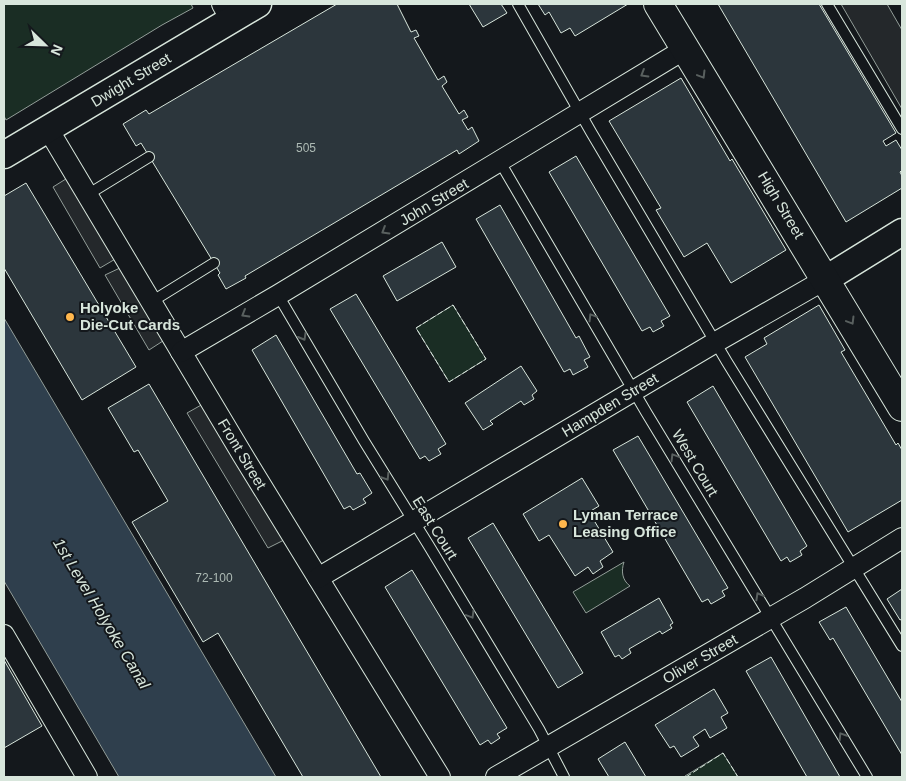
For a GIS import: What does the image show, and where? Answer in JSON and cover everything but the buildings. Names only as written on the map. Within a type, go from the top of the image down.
[{"type":"main road","name":"High Street","points":[[658,4],[902,407]]},
{"type":"street","name":"Dwight Street","points":[[4,155],[48,129],[226,12],[258,4]]},
{"type":"street","name":"John Street","points":[[180,352],[500,162],[685,49]]},
{"type":"street","name":"Front Street","points":[[48,129],[180,352],[440,777]]},
{"type":"street","name":"Hampden Street","points":[[318,578],[634,390],[826,279],[902,232]]},
{"type":"street","name":"Oliver Street","points":[[496,777],[770,618],[902,538]]},
{"type":"street","points":[[4,635],[87,777]]},
{"type":"lane","points":[[518,4],[580,113],[716,342],[902,646]]},
{"type":"lane","points":[[827,4],[902,129]]},
{"type":"lane","points":[[87,195],[149,157]]},
{"type":"lane","name":"West Court","points":[[500,162],[770,618],[868,777]]},
{"type":"lane","points":[[151,302],[214,263]]},
{"type":"lane","name":"East Court","points":[[278,295],[549,747],[564,777]]},
{"type":"green space","points":[[4,4],[191,4],[193,8],[6,120],[4,116]]},
{"type":"green space","points":[[453,305],[486,359],[449,382],[416,328]]},
{"type":"green space","points":[[624,562],[623,575],[625,581],[630,586],[586,613],[573,592]]},
{"type":"green space","points":[[723,753],[738,777],[685,776]]},
{"type":"shaded area","points":[[841,4],[887,4],[902,30],[902,109]]},
{"type":"shaded area","points":[[69,177],[117,258],[100,268],[53,187]]},
{"type":"shaded area","points":[[122,267],[166,339],[149,350],[105,275]]},
{"type":"shaded area","points":[[203,404],[286,539],[268,548],[187,413]]},
{"type":"water","name":"1st Level Holyoke Canal","points":[[4,318],[276,777],[119,777],[4,581]]},
{"type":"fence","points":[[453,305],[486,359],[449,382],[416,328],[453,305]]},
{"type":"fence","points":[[686,777],[723,753],[738,777]]},
{"type":"place","name":"Holyoke Die-Cut Cards","points":[[70,317]]},
{"type":"place","name":"Lyman Terrace Leasing Office","points":[[563,524]]}]
